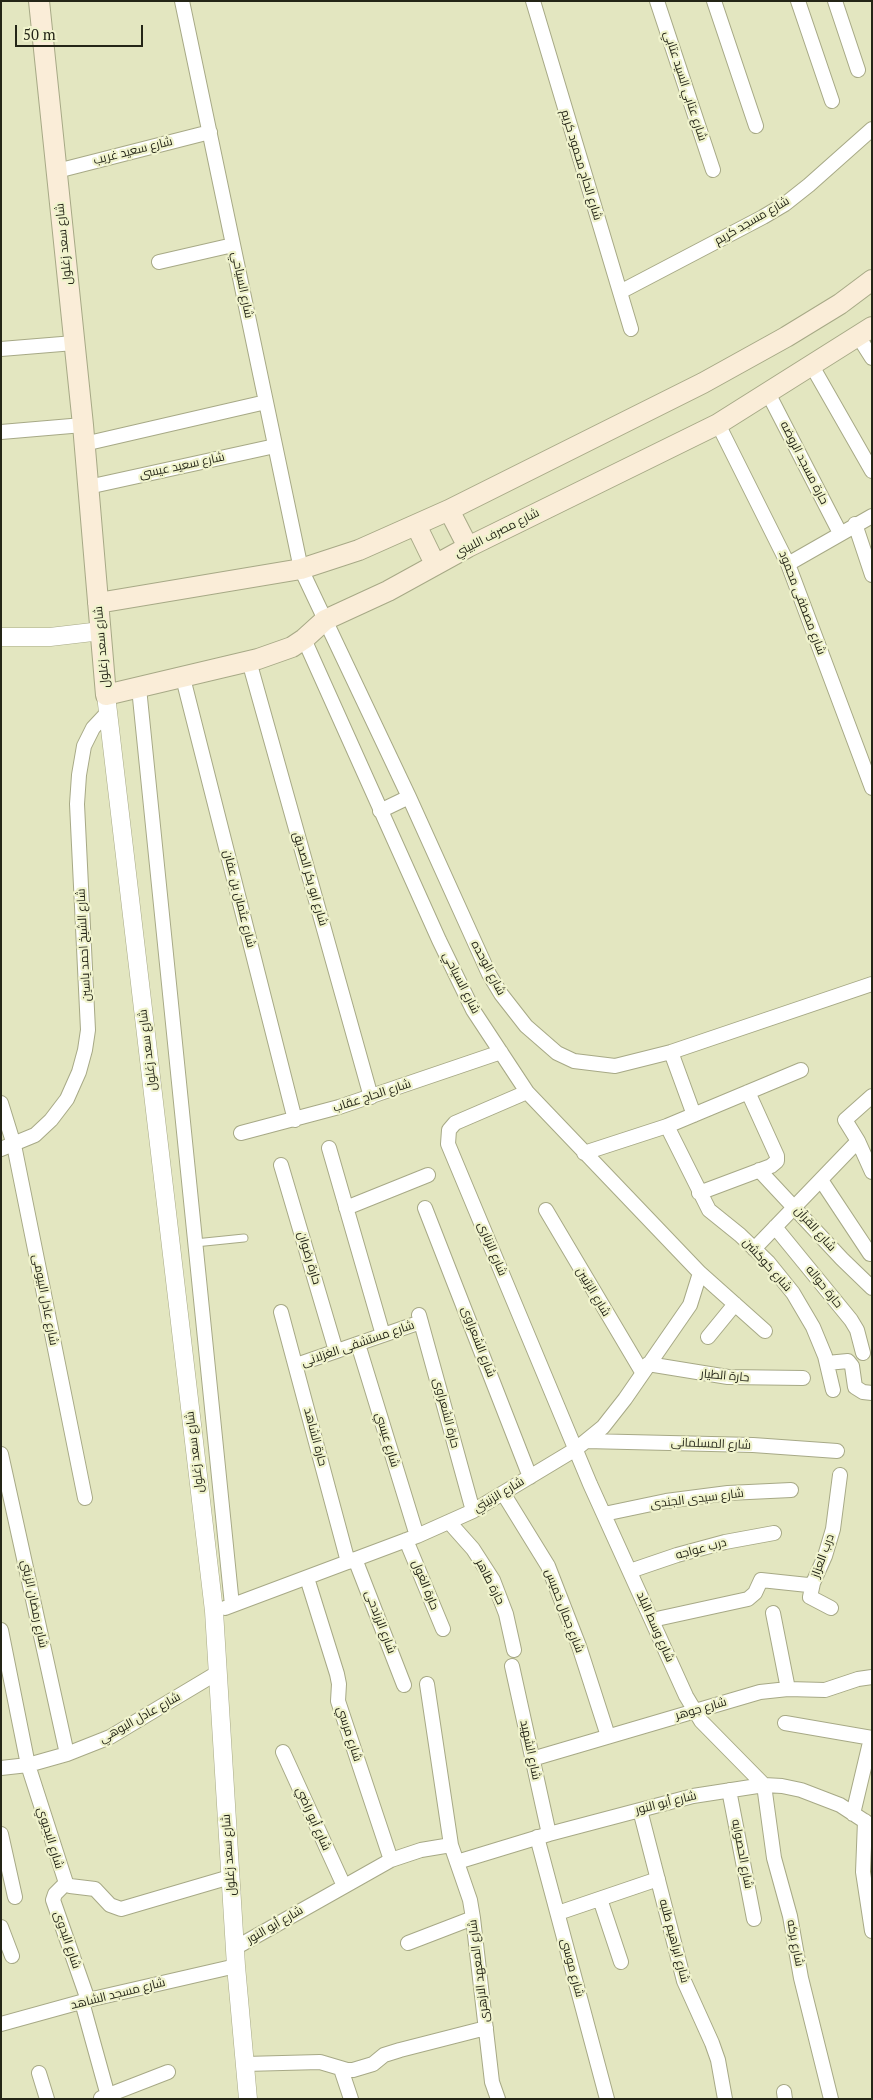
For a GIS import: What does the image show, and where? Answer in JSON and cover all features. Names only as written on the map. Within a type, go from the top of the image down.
[{"type":"main road","name":"شارع سعد زغلول","points":[[39,1],[83,434],[107,703]]},
{"type":"main road","points":[[98,603],[301,569],[359,550],[449,510],[728,369],[802,328],[840,304],[872,280]]},
{"type":"main road","name":"شارع مصرف اللبيني","points":[[107,703],[139,688],[249,661],[292,647],[325,620],[388,590],[468,547],[718,424],[865,331]]},
{"type":"main road","points":[[449,510],[468,547]]},
{"type":"main road","points":[[416,525],[435,564]]},
{"type":"street","name":"شارع السياحي","points":[[182,1],[301,569]]},
{"type":"street","name":"شارع الحاج محمود كريم","points":[[532,1],[631,328]]},
{"type":"street","name":"شارع عتابي السيد عتابي","points":[[657,1],[713,170]]},
{"type":"street","points":[[714,1],[756,126]]},
{"type":"street","points":[[798,1],[832,101]]},
{"type":"street","points":[[835,1],[858,70]]},
{"type":"street","name":"شارع مسجد كريم","points":[[620,292],[785,204],[872,129]]},
{"type":"street","name":"شارع سعيد غريب","points":[[57,171],[210,132]]},
{"type":"street","points":[[159,262],[233,245]]},
{"type":"street","points":[[865,331],[872,358]]},
{"type":"street","points":[[1,349],[74,343]]},
{"type":"street","points":[[812,366],[872,472]]},
{"type":"street","name":"حارة مسجد الروضه","points":[[768,393],[840,533]]},
{"type":"street","points":[[1,432],[83,434],[266,402]]},
{"type":"street","name":"شارع مصطفى محمود","points":[[718,424],[788,564],[872,788]]},
{"type":"street","name":"شارع سعيد عيسى","points":[[88,486],[275,446]]},
{"type":"street","points":[[788,564],[872,516]]},
{"type":"street","points":[[855,524],[872,575]]},
{"type":"street","name":"شارع الوحده","points":[[301,569],[409,797],[489,974],[501,994],[526,1026],[557,1052],[574,1062],[589,1065],[615,1066],[671,1052],[872,984]]},
{"type":"street","points":[[1,637],[50,637],[101,632]]},
{"type":"street","name":"شارع السياحي","points":[[304,639],[438,940],[473,1010],[500,1052],[527,1092],[584,1153],[700,1273],[766,1331]]},
{"type":"street","name":"شارع ابو بكر الصديق","points":[[249,661],[371,1096]]},
{"type":"street","name":"شارع عثمان بن عفان","points":[[183,678],[295,1120]]},
{"type":"street","name":"شارع سعد زغلول","points":[[139,688],[232,1605]]},
{"type":"street","name":"شارع الشيخ احمد ياسين","points":[[8,1147],[35,1135],[51,1120],[67,1099],[79,1072],[85,1050],[88,1030],[77,804],[84,746],[107,703]]},
{"type":"street","name":"شارع سعد زغلول","points":[[107,703],[214,1611],[236,1966],[248,2099]]},
{"type":"street","points":[[380,811],[409,797]]},
{"type":"street","name":"شارع الحاج عقاب","points":[[241,1133],[295,1120],[500,1052]]},
{"type":"street","points":[[671,1052],[694,1115]]},
{"type":"street","points":[[584,1153],[667,1126],[801,1070]]},
{"type":"street","name":"شارع الزنارى","points":[[527,1092],[454,1122],[449,1130],[448,1144],[581,1445]]},
{"type":"street","points":[[699,1193],[775,1164],[777,1156],[748,1092]]},
{"type":"street","points":[[872,1096],[845,1120],[858,1141],[872,1172]]},
{"type":"street","name":"شارع عادل البيومى","points":[[1,1103],[8,1147],[85,1498]]},
{"type":"street","name":"شارع كوكشن","points":[[667,1126],[708,1210],[740,1235],[768,1262],[792,1293],[813,1327],[827,1363],[833,1390]]},
{"type":"street","points":[[754,1249],[858,1141]]},
{"type":"street","points":[[329,1148],[383,1335]]},
{"type":"street","name":"حارة رضوان","points":[[281,1165],[336,1351]]},
{"type":"street","name":"شارع القرآن","points":[[760,1170],[842,1259],[872,1288]]},
{"type":"street","points":[[346,1208],[428,1175]]},
{"type":"street","points":[[821,1180],[870,1254]]},
{"type":"street","name":"شارع الشعراوى","points":[[426,1208],[530,1477]]},
{"type":"street","name":"شارع الزتيين","points":[[546,1210],[645,1368]]},
{"type":"street","name":"حارة حواله","points":[[775,1227],[851,1320],[857,1330],[862,1353]]},
{"type":"street","name":"شارع الزنيتي","points":[[214,1611],[352,1561],[449,1522],[473,1511],[581,1445],[603,1426],[625,1400],[645,1368],[690,1305],[700,1273]]},
{"type":"street","points":[[708,1337],[735,1304]]},
{"type":"street","name":"حارة الشاهد","points":[[281,1312],[352,1561]]},
{"type":"street","name":"شارع مستشفى الغزلانى","points":[[296,1365],[383,1335],[420,1319]]},
{"type":"street","name":"حارة الشعراوى","points":[[420,1319],[473,1511]]},
{"type":"street","name":"شارع عيسي","points":[[358,1344],[411,1538]]},
{"type":"street","points":[[827,1363],[848,1361],[852,1366],[855,1387],[863,1392],[872,1393]]},
{"type":"street","name":"حارة الطيار","points":[[645,1368],[728,1378],[803,1378]]},
{"type":"street","name":"شارع المسلمانى","points":[[581,1445],[753,1445],[837,1451]]},
{"type":"street","name":"شارع وسط البلد","points":[[581,1445],[604,1514],[694,1711],[701,1721],[764,1785]]},
{"type":"street","name":"شارع رمضان الزيتي","points":[[1,1454],[67,1754]]},
{"type":"street","name":"درب العزاز","points":[[652,1620],[748,1600],[755,1593],[761,1580],[813,1583],[825,1556],[833,1529],[840,1475]]},
{"type":"street","name":"شارع سيدى الجندى","points":[[604,1514],[674,1500],[728,1493],[791,1490]]},
{"type":"street","name":"شارع جمال خميس","points":[[503,1493],[548,1566],[579,1646],[608,1736]]},
{"type":"street","name":"حارة طاهر","points":[[449,1522],[473,1549],[492,1580],[506,1614],[514,1650]]},
{"type":"street","name":"درب عواجه","points":[[630,1572],[687,1552],[725,1542],[774,1533]]},
{"type":"street","name":"حارة الغول","points":[[411,1538],[443,1629]]},
{"type":"street","name":"شارع الزرندحى","points":[[352,1561],[404,1685]]},
{"type":"street","name":"شارع مرسي","points":[[306,1578],[337,1674],[339,1684],[338,1701],[391,1860]]},
{"type":"street","points":[[813,1583],[810,1597],[831,1608]]},
{"type":"street","points":[[773,1613],[788,1689]]},
{"type":"street","name":"شارع البديوي","points":[[1,1630],[28,1765],[66,1883],[70,1886],[95,1889],[110,1905],[121,1909],[230,1877]]},
{"type":"street","name":"شارع الشهيد","points":[[512,1666],[532,1758],[543,1836]]},
{"type":"street","name":"شارع عادل البوهي","points":[[1,1768],[28,1765],[67,1754],[110,1737],[217,1673]]},
{"type":"street","name":"شارع جوهر","points":[[532,1758],[760,1692],[788,1689],[825,1690],[858,1679],[872,1677]]},
{"type":"street","points":[[427,1684],[451,1845]]},
{"type":"street","points":[[785,1723],[871,1738],[863,1820],[863,1872],[872,1931]]},
{"type":"street","name":"شارع أبو راضي","points":[[284,1752],[344,1886]]},
{"type":"street","name":"شارع أبو النور","points":[[457,1862],[543,1836],[693,1796],[764,1785],[801,1790],[840,1805],[863,1820]]},
{"type":"street","name":"شارع بركه","points":[[764,1785],[774,1858],[790,1916],[801,1978],[831,2099]]},
{"type":"street","name":"شارع الحصوايه","points":[[729,1790],[754,1919]]},
{"type":"street","name":"شارع ابراهيم طلبه","points":[[640,1810],[684,1981],[712,2043],[718,2060],[726,2099]]},
{"type":"street","points":[[1,1834],[15,1897]]},
{"type":"street","name":"شارع موسى","points":[[543,1836],[558,1913],[607,2099]]},
{"type":"street","name":"شارع أبو النور","points":[[235,1948],[391,1860],[421,1850],[451,1845]]},
{"type":"street","name":"شارع المعهد الازهرى","points":[[451,1845],[470,1900],[492,2082],[498,2099]]},
{"type":"street","points":[[558,1913],[658,1879]]},
{"type":"street","name":"شارع البدوى","points":[[66,1883],[55,1894],[53,1900],[85,2001]]},
{"type":"street","points":[[600,1899],[621,1962]]},
{"type":"street","points":[[408,1943],[473,1918]]},
{"type":"street","points":[[1,1927],[12,1956]]},
{"type":"street","name":"شارع مسجد الشاهد","points":[[1,2024],[85,2001],[236,1966]]},
{"type":"street","points":[[85,2001],[104,2097],[168,2072]]},
{"type":"street","points":[[245,2064],[320,2062],[347,2070],[361,2068],[373,2064],[384,2055],[486,2028]]},
{"type":"street","points":[[341,2069],[351,2099]]},
{"type":"street","points":[[39,2073],[47,2099]]},
{"type":"lane","points":[[195,1243],[244,1238]]}]
